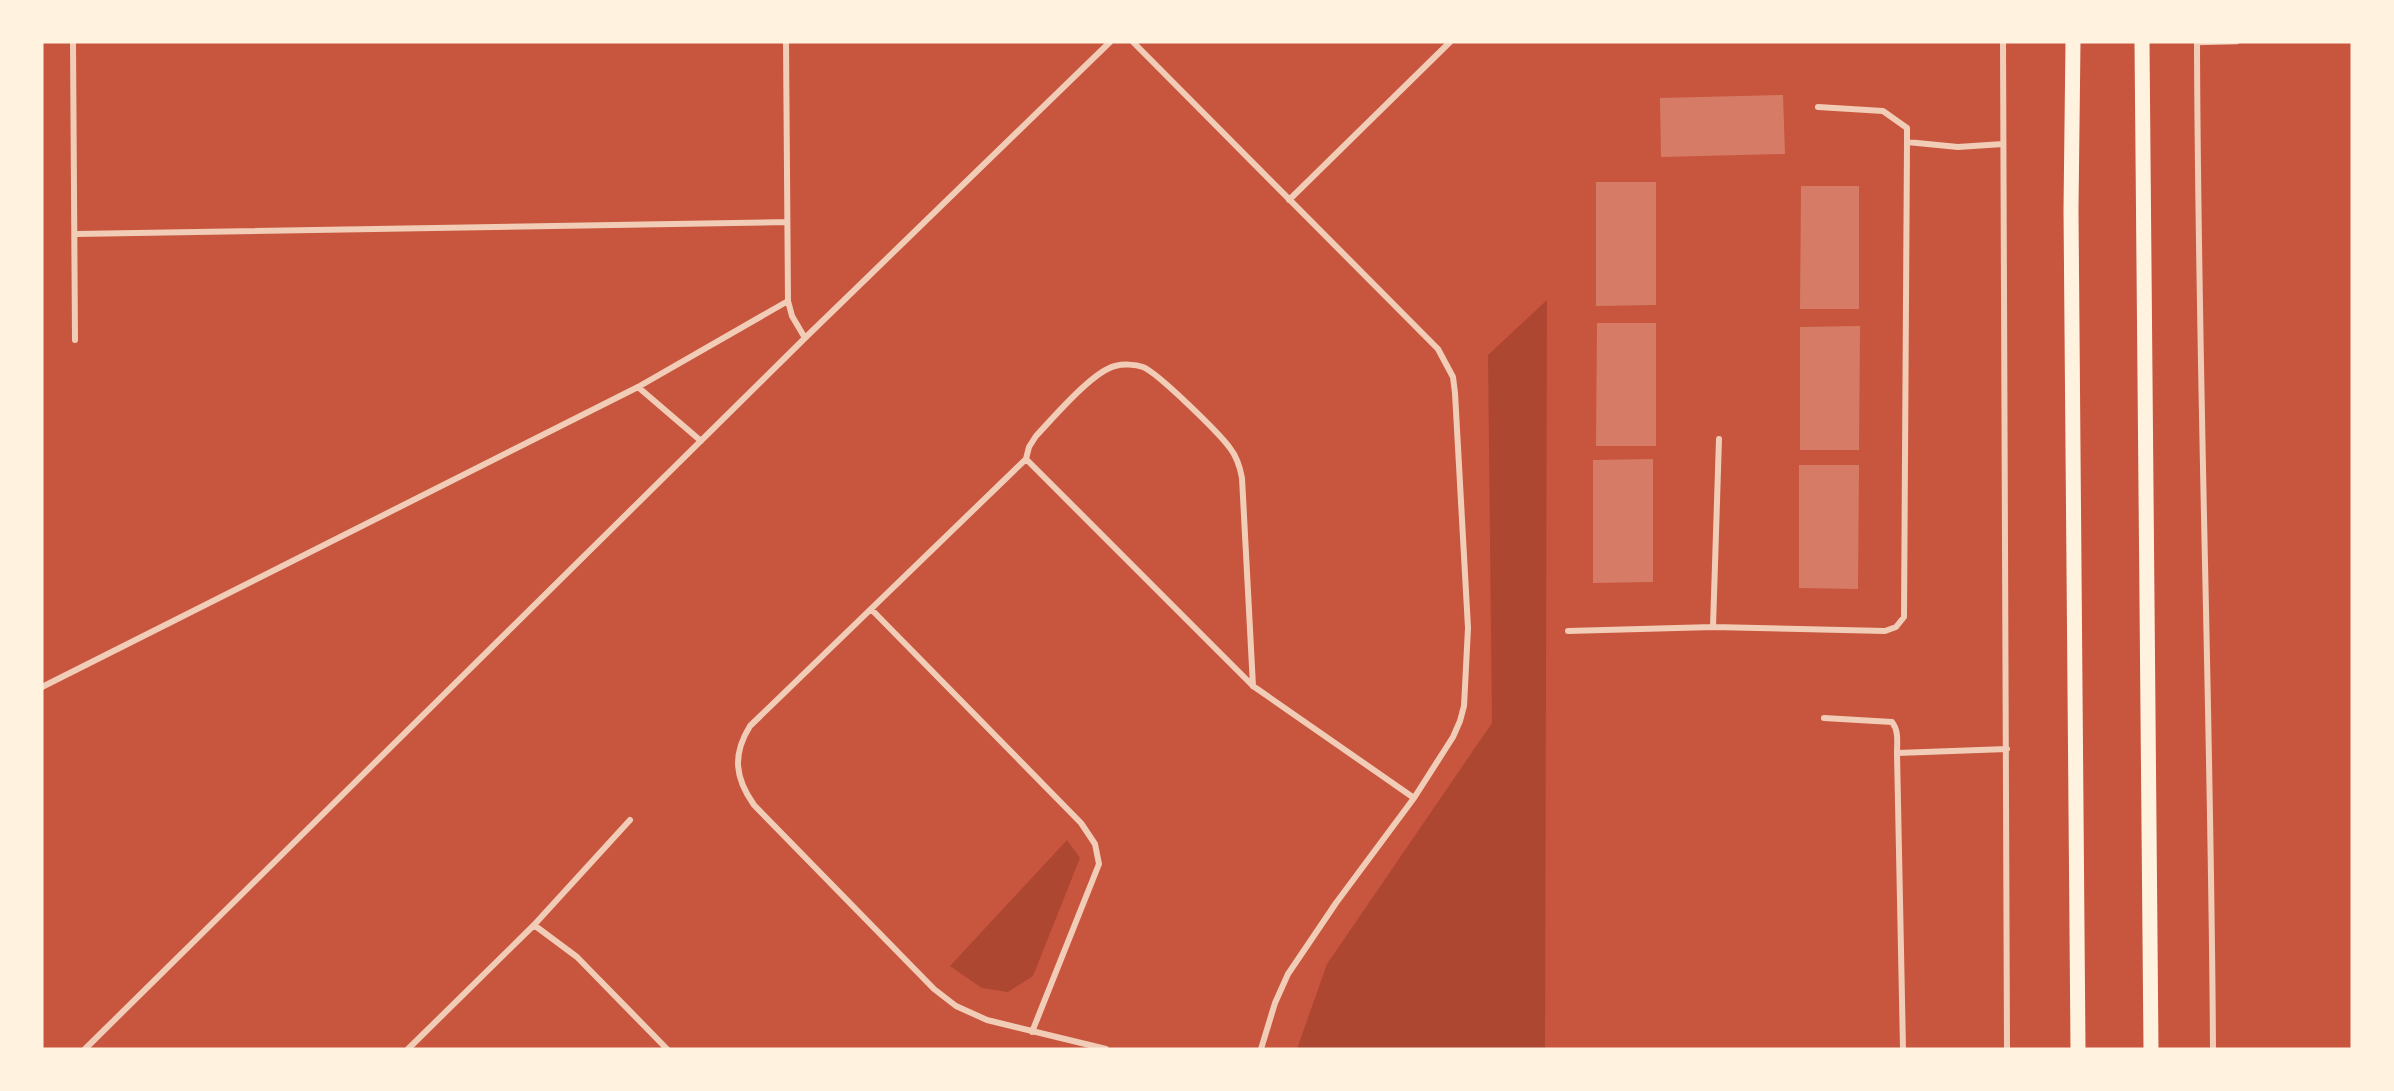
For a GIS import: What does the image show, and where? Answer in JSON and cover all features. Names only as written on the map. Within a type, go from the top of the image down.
[{"type":"main road","points":[[2073,42],[2071,221],[2078,1049]]},
{"type":"main road","points":[[2142,42],[2151,1049]]},
{"type":"street","points":[[74,42],[75,340]]},
{"type":"street","points":[[786,42],[788,301],[792,316],[804,338]]},
{"type":"street","points":[[85,1049],[804,338],[1110,42]]},
{"type":"street","points":[[1133,42],[1438,350],[1453,377],[1468,628],[1464,706],[1453,737],[1414,798],[1299,957],[1275,1003],[1261,1049]]},
{"type":"street","points":[[1289,200],[1450,42]]},
{"type":"street","points":[[2003,42],[2007,1049]]},
{"type":"street","points":[[2197,43],[2199,304],[2212,860],[2213,1049]]},
{"type":"street","points":[[1568,631],[1713,627],[1885,631],[1896,627],[1904,617],[1907,128],[1883,111],[1818,107]]},
{"type":"street","points":[[1907,142],[1958,147],[2003,144]]},
{"type":"street","points":[[76,234],[787,222]]},
{"type":"street","points":[[42,687],[638,387],[788,301]]},
{"type":"street","points":[[1106,1049],[1032,1032],[971,1014],[934,989],[754,805],[739,779],[738,756],[744,735],[750,726],[1026,459],[1029,447],[1036,436],[1092,379],[1113,366],[1142,367],[1156,374],[1225,441],[1236,457],[1242,478],[1253,686]]},
{"type":"street","points":[[638,387],[701,441]]},
{"type":"street","points":[[1713,627],[1719,438]]},
{"type":"street","points":[[1026,459],[1253,686],[1414,798]]},
{"type":"street","points":[[871,609],[1081,823],[1095,844],[1099,864],[1032,1032]]},
{"type":"street","points":[[1824,718],[1892,722],[1896,727],[1904,1049]]},
{"type":"street","points":[[1897,753],[2007,749]]},
{"type":"street","points":[[408,1049],[534,925],[630,820]]},
{"type":"street","points":[[534,925],[577,957],[667,1049]]},
{"type":"lane","points":[[2197,43],[2237,42]]},
{"type":"shaded area","points":[[1547,300],[1545,1049],[1297,1049],[1327,964],[1492,723],[1488,355]]},
{"type":"shaded area","points":[[1067,840],[1080,858],[1033,976],[1008,992],[982,988],[950,966]]},
{"type":"building","points":[[1783,95],[1785,154],[1661,157],[1660,98]]},
{"type":"building","points":[[1596,182],[1656,182],[1656,305],[1596,306]]},
{"type":"building","points":[[1801,186],[1859,186],[1859,309],[1800,309]]},
{"type":"building","points":[[1597,323],[1656,323],[1656,446],[1596,446]]},
{"type":"building","points":[[1860,326],[1859,450],[1800,450],[1800,327]]},
{"type":"building","points":[[1653,459],[1653,582],[1593,583],[1593,460]]},
{"type":"building","points":[[1799,465],[1859,465],[1858,589],[1799,588]]}]
